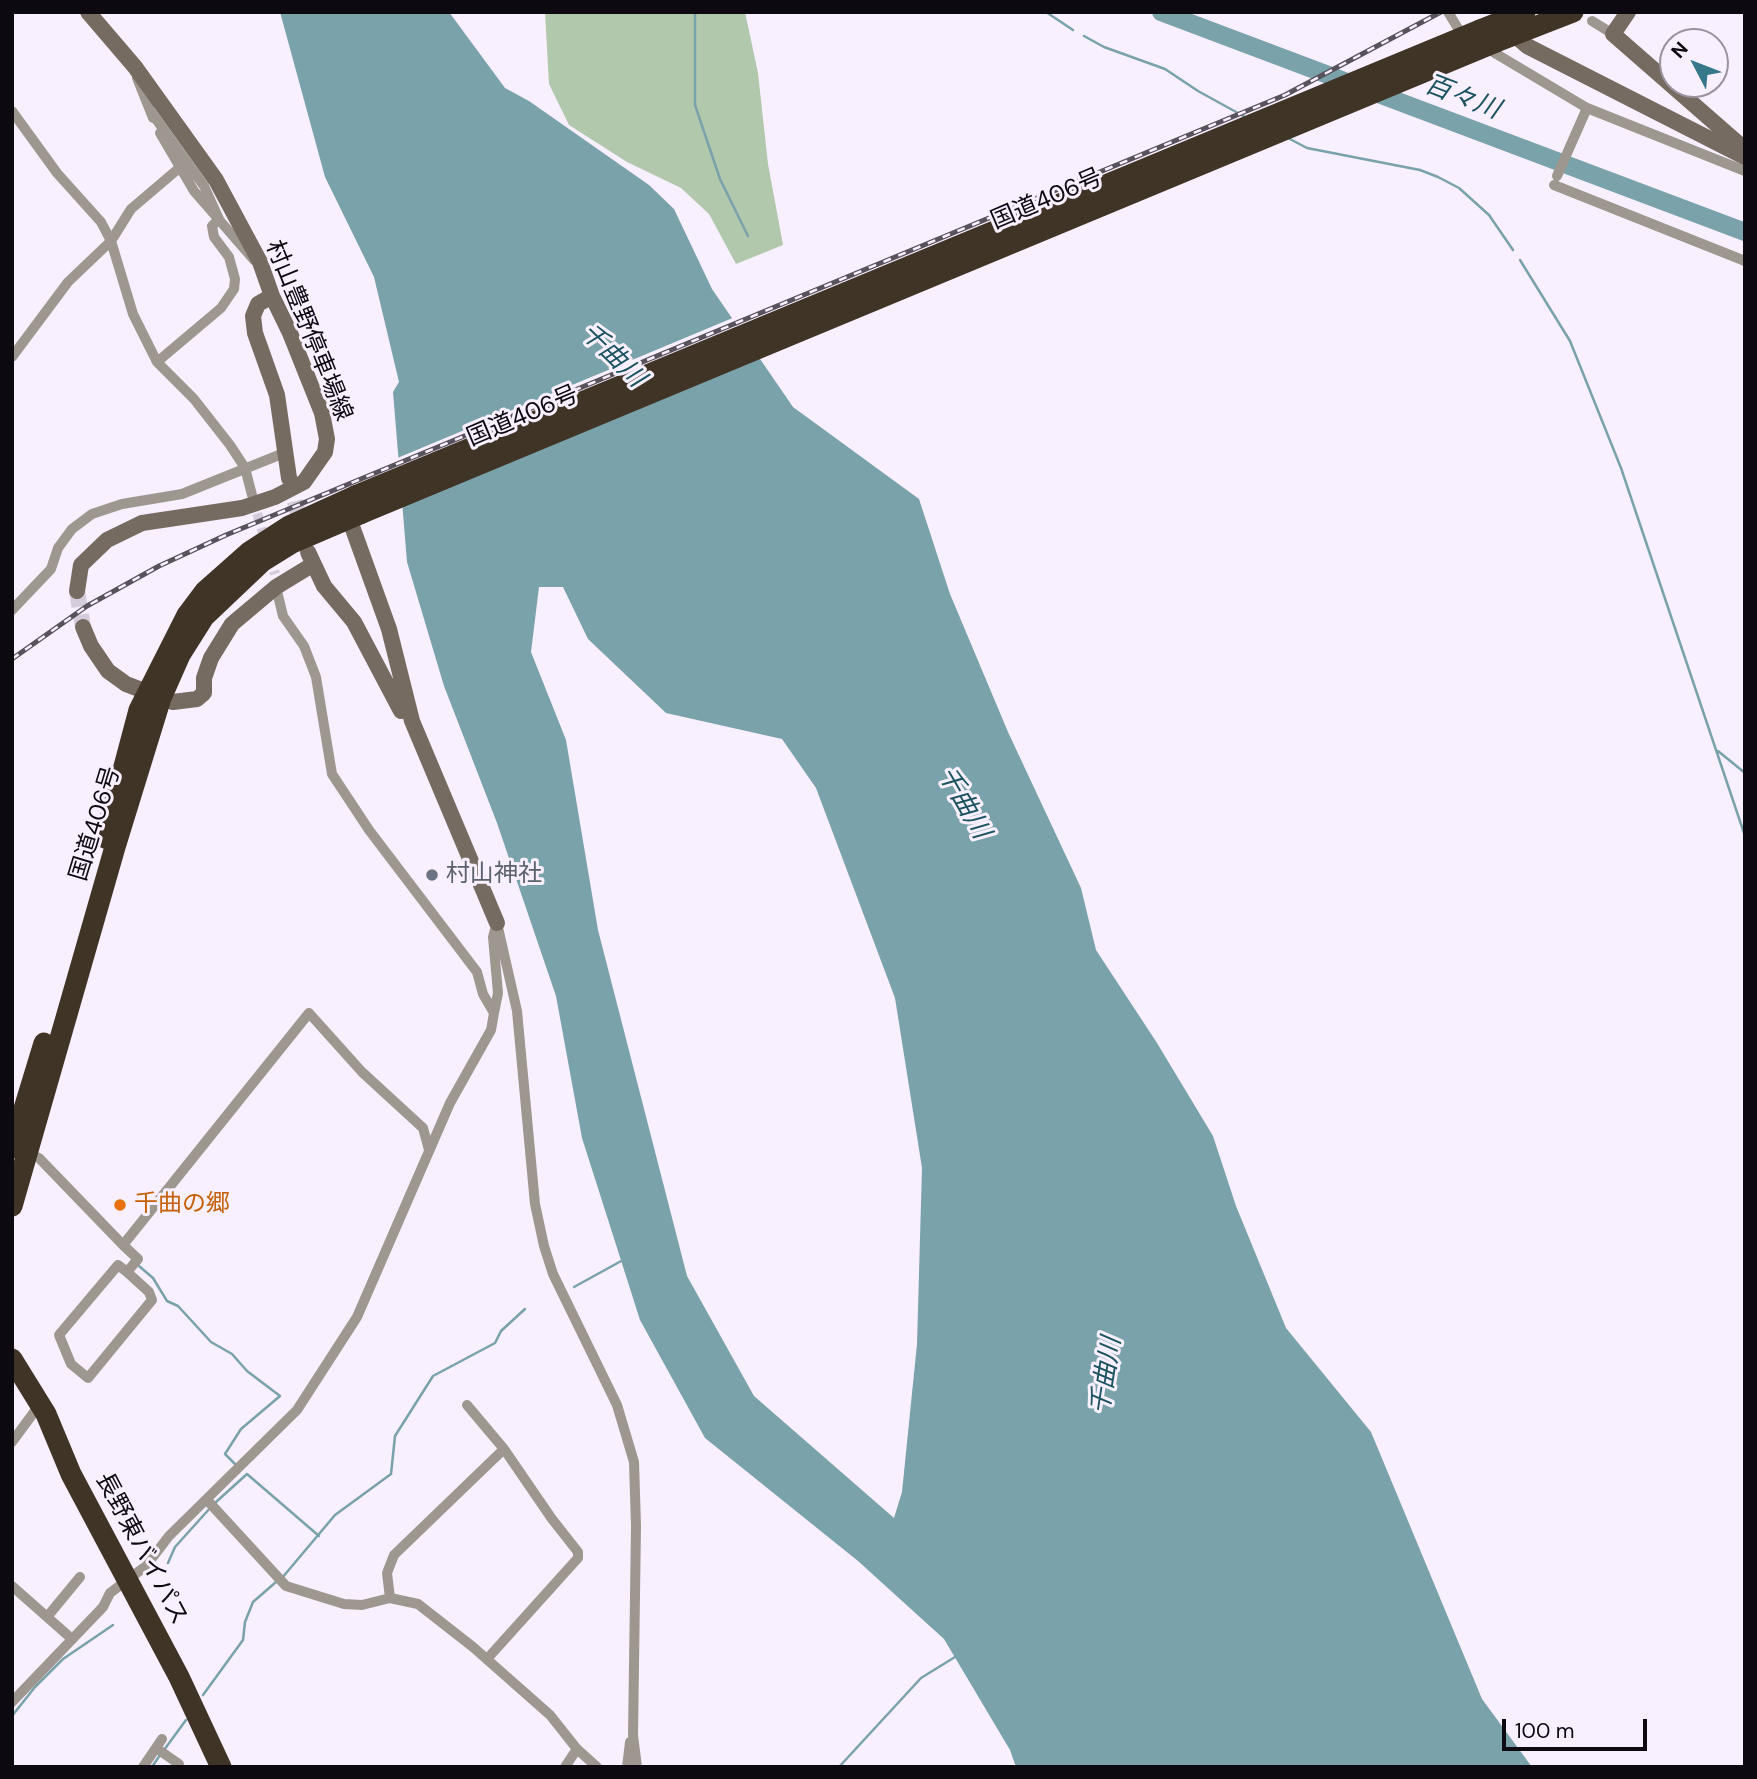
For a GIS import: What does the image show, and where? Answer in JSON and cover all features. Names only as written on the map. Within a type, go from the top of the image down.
[{"type":"highway","name":"国道406号","points":[[1496,35],[1525,12]]},
{"type":"highway","name":"国道406号","points":[[12,1206],[18,1149],[154,695],[187,615],[223,573],[249,551],[289,526],[355,509],[1496,35],[1582,16]]},
{"type":"highway","name":"長野東バイパス","points":[[12,1359],[40,1404],[71,1474],[179,1677],[221,1767]]},
{"type":"street","name":"村山豊野停車場線","points":[[77,591],[81,565],[107,540],[142,523],[242,508],[275,497],[304,482],[317,468],[325,452],[327,439],[322,413],[260,262],[206,165],[135,67],[88,12]]},
{"type":"street","points":[[1448,12],[1459,30],[1501,60],[1587,108],[1745,171]]},
{"type":"street","points":[[1613,34],[1628,12]]},
{"type":"street","points":[[1582,16],[1613,34],[1726,136],[1745,149]]},
{"type":"street","points":[[1496,35],[1527,46],[1745,157]]},
{"type":"street","points":[[135,67],[151,112],[178,169],[251,258],[260,262]]},
{"type":"street","points":[[1587,108],[1555,181],[1745,261]]},
{"type":"street","points":[[12,111],[57,173],[100,222],[111,240],[133,314],[157,362],[194,399],[245,468],[252,495]]},
{"type":"street","points":[[151,112],[204,186],[219,219]]},
{"type":"street","points":[[12,357],[68,282],[111,240],[131,209],[178,169]]},
{"type":"street","points":[[157,362],[206,323],[234,289],[236,279],[229,257],[212,230],[212,226],[219,219]]},
{"type":"street","points":[[272,296],[258,304],[253,316],[257,342],[276,395],[289,478]]},
{"type":"street","points":[[12,610],[51,569],[58,548],[72,528],[92,514],[122,504],[182,494],[284,453]]},
{"type":"street","points":[[355,509],[412,721],[497,923],[517,1012],[535,1204],[544,1246],[553,1274],[617,1405],[634,1462],[636,1526],[633,1735],[637,1767]]},
{"type":"street","points":[[83,627],[91,646],[108,671],[126,684],[181,703],[197,699],[204,693],[204,678],[222,638],[232,624],[275,580],[310,559],[324,586],[355,622],[396,697],[404,719],[412,721]]},
{"type":"street","points":[[275,580],[283,616],[304,646],[316,677],[332,774],[369,830],[472,966],[495,1013]]},
{"type":"street","points":[[12,1702],[103,1607],[110,1593],[146,1566],[169,1536],[278,1431],[324,1370],[357,1317],[450,1103],[491,1030],[498,993],[493,937],[497,923]]},
{"type":"street","points":[[123,1245],[309,1013],[362,1072],[423,1128],[429,1150]]},
{"type":"street","points":[[18,1149],[39,1158],[138,1259],[127,1272]]},
{"type":"street","points":[[118,1265],[127,1272],[149,1292],[152,1300],[88,1378],[71,1364],[59,1335],[118,1265]]},
{"type":"street","points":[[12,1442],[40,1404]]},
{"type":"street","points":[[467,1405],[504,1449],[552,1520],[579,1552],[578,1558],[487,1659]]},
{"type":"street","points":[[390,1598],[387,1573],[394,1555],[504,1449]]},
{"type":"street","points":[[207,1500],[278,1578],[344,1604],[362,1605],[390,1598],[418,1604],[487,1659],[550,1715],[577,1749],[597,1767]]},
{"type":"street","points":[[47,1617],[80,1577]]},
{"type":"street","points":[[12,1586],[72,1639]]},
{"type":"street","points":[[627,1767],[633,1735]]},
{"type":"street","points":[[143,1767],[159,1744],[178,1764]]},
{"type":"street","points":[[565,1767],[577,1749]]},
{"type":"green space","points":[[545,12],[745,12],[758,73],[768,164],[783,245],[736,264],[709,214],[681,188],[627,162],[569,125],[549,84]]},
{"type":"water","name":"千曲川","points":[[280,12],[449,12],[505,88],[529,101],[649,185],[674,209],[712,289],[793,407],[919,499],[950,594],[1008,732],[1081,888],[1096,950],[1157,1043],[1213,1136],[1236,1206],[1286,1328],[1371,1432],[1482,1699],[1532,1767],[1016,1767],[1010,1750],[944,1639],[858,1561],[705,1438],[640,1320],[582,1138],[556,996],[497,823],[444,686],[407,562],[393,392],[399,382],[374,277],[325,177]],"holes":[[[539,587],[563,587],[588,639],[666,713],[782,739],[816,788],[895,998],[922,1168],[917,1344],[902,1492],[894,1518],[754,1396],[687,1276],[598,930],[566,740],[531,652]]]},
{"type":"pier","points":[[735,317],[763,357],[399,508],[395,459]]},
{"type":"waterway","points":[[695,12],[695,105],[720,179],[748,236]]},
{"type":"waterway","points":[[1046,12],[1073,30]]},
{"type":"waterway","name":"百々川","points":[[1161,12],[1745,232]]},
{"type":"waterway","points":[[1084,36],[1104,47],[1165,69],[1247,118]]},
{"type":"waterway","points":[[1288,138],[1307,148],[1420,170],[1438,177],[1459,188],[1489,215],[1513,250]]},
{"type":"waterway","points":[[1520,260],[1570,341],[1621,468],[1745,836]]},
{"type":"waterway","points":[[1718,751],[1745,773]]},
{"type":"waterway","points":[[574,1287],[623,1260]]},
{"type":"waterway","points":[[139,1266],[153,1278],[167,1301],[178,1306],[211,1342],[232,1354],[247,1371],[280,1396],[241,1429],[225,1454],[236,1465]]},
{"type":"waterway","points":[[282,1578],[335,1515],[391,1474],[395,1436],[433,1376],[495,1343],[501,1331],[525,1309]]},
{"type":"waterway","points":[[216,1502],[247,1474],[319,1536]]},
{"type":"waterway","points":[[168,1563],[175,1547],[211,1507]]},
{"type":"waterway","points":[[203,1695],[243,1640],[245,1622],[253,1602],[276,1582]]},
{"type":"waterway","points":[[12,1716],[35,1687],[63,1659],[113,1625]]},
{"type":"waterway","points":[[839,1767],[921,1678],[955,1657]]},
{"type":"waterway","points":[[164,1750],[186,1720]]},
{"type":"waterway","points":[[152,1767],[160,1755]]},
{"type":"tunnel","points":[[289,478],[302,530]]},
{"type":"tunnel","points":[[253,499],[275,574]]},
{"type":"tunnel","points":[[77,591],[83,627]]},
{"type":"railway","points":[[12,659],[87,606],[159,566],[226,535],[1285,95],[1441,12]]},
{"type":"place","name":"村山神社","points":[[432,875]]},
{"type":"place","name":"千曲の郷","points":[[120,1205]]}]
